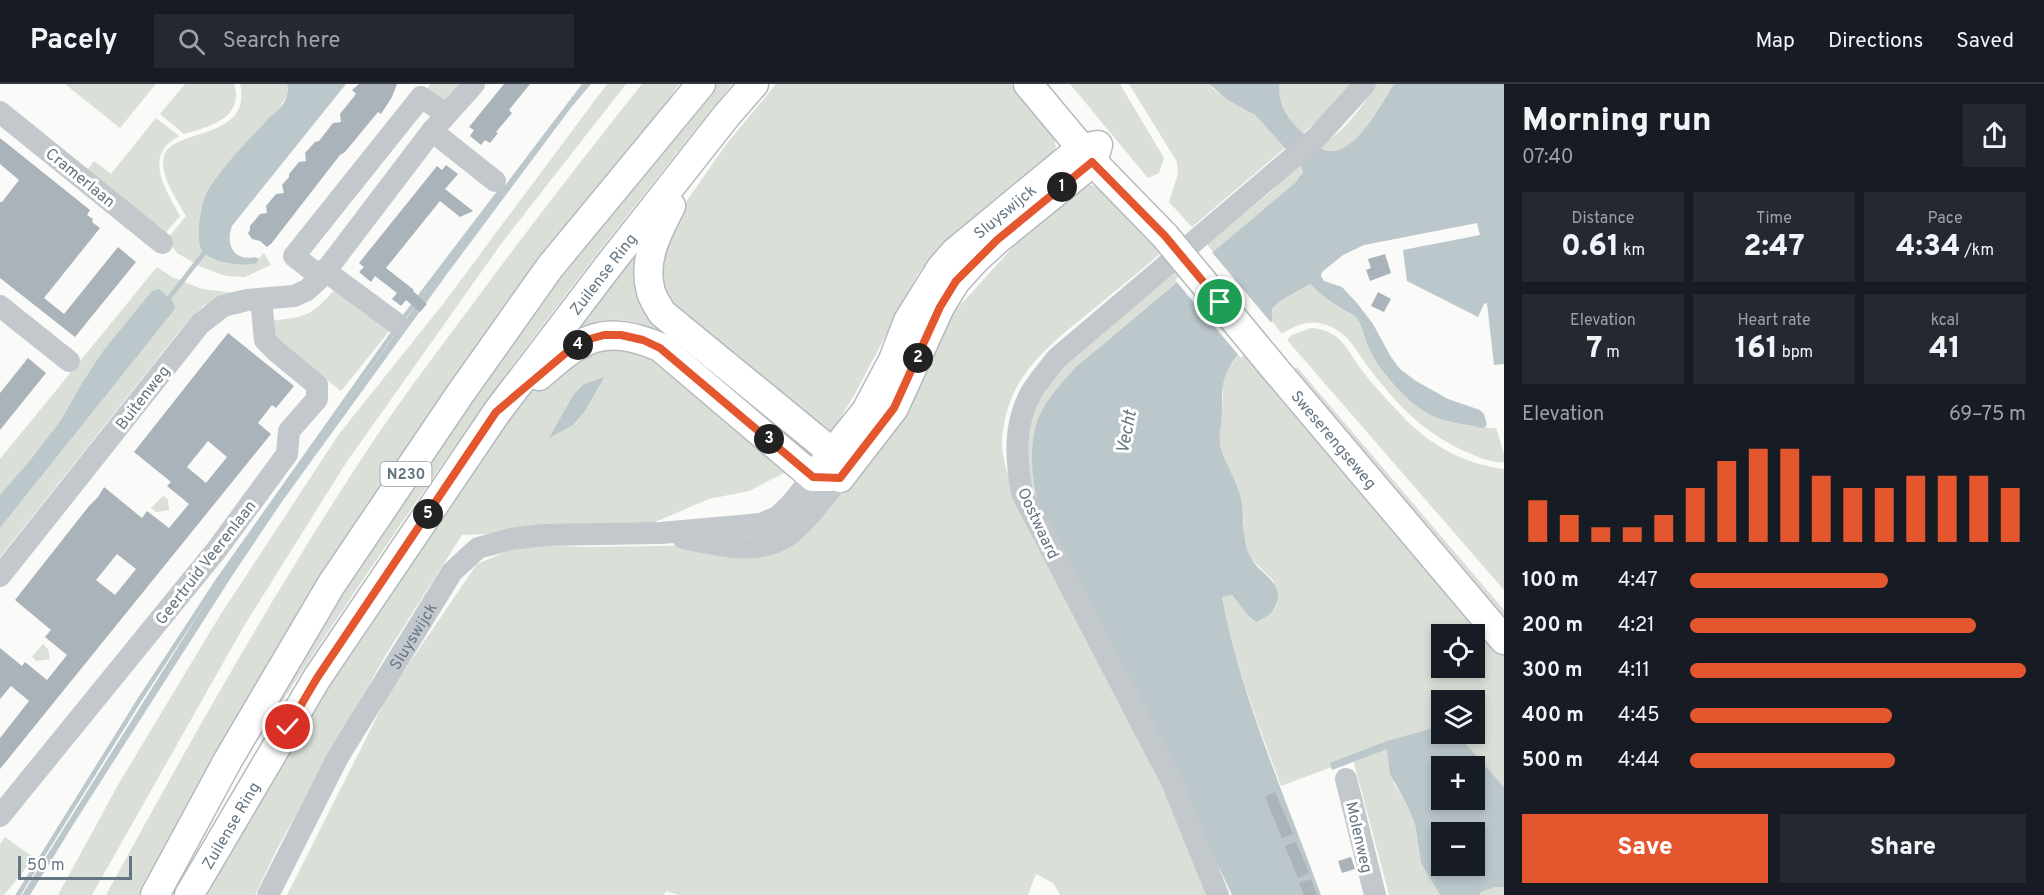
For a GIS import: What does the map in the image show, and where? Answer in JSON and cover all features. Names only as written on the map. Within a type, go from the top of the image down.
[{"type":"main road","name":"Zuilense Ring","points":[[155,895],[228,760],[344,566],[460,394],[550,267],[701,84]]},
{"type":"main road","name":"Zuilense Ring","points":[[189,895],[317,678],[496,412],[754,84]]},
{"type":"main road","name":"Sweserengseweg","points":[[1028,84],[1091,151],[1165,236],[1504,640]]},
{"type":"main road","name":"Sweserengseweg","points":[[1047,84],[1091,151]]},
{"type":"main road","name":"N230","points":[[727,116],[678,192],[654,239],[649,259],[651,293],[662,313],[829,469]]},
{"type":"main road","name":"Sluyswijck","points":[[829,469],[866,411],[893,360],[908,321],[941,268],[964,245],[1091,151]]},
{"type":"main road","name":"N230","points":[[496,412],[567,352],[586,340],[604,335],[621,335],[643,340],[660,348],[829,469]]},
{"type":"street","name":"Buitenweg","points":[[0,576],[200,324],[223,306],[294,296],[307,290],[439,122],[474,84]]},
{"type":"street","name":"Oostwaard","points":[[1218,895],[1172,782],[1022,493],[1016,459],[1018,428],[1031,394],[1056,359],[1317,137],[1365,84]]},
{"type":"street","points":[[396,323],[294,256],[421,97],[439,122],[495,181]]},
{"type":"street","name":"Cramerlaan","points":[[0,112],[162,243]]},
{"type":"street","name":"Geertruid Veerenlaan","points":[[0,816],[218,548],[287,454],[289,431],[317,399],[317,385],[265,340],[261,299]]},
{"type":"street","points":[[0,306],[69,361]]},
{"type":"street","name":"Sluyswijck","points":[[268,895],[338,757],[452,572],[478,548],[511,539],[543,535],[661,532],[761,524],[777,517],[829,469]]},
{"type":"street","name":"Molenweg","points":[[1346,779],[1375,895]]},
{"type":"shaded area","points":[[65,84],[156,84],[120,128]]},
{"type":"shaded area","points":[[185,84],[234,84],[236,96],[234,105],[222,119],[184,134],[160,114]]},
{"type":"shaded area","points":[[240,84],[287,84],[287,95],[279,109],[226,166],[207,255],[258,259],[255,257],[259,258],[264,253],[271,265],[245,277],[226,276],[201,267],[177,253],[167,239],[186,216],[166,179],[163,164],[164,156],[170,147],[210,131],[235,115],[241,102]]},
{"type":"shaded area","points":[[430,84],[462,84],[449,102],[426,92]]},
{"type":"shaded area","points":[[607,84],[626,84],[501,244],[346,463],[244,626],[92,895],[58,895],[118,785],[219,617],[339,434],[443,304]]},
{"type":"shaded area","points":[[642,84],[679,84],[212,765],[140,895],[106,895],[297,560],[366,452],[514,249]]},
{"type":"shaded area","points":[[713,84],[732,84],[569,291],[475,418],[336,620],[202,826],[337,589],[576,248]]},
{"type":"shaded area","points":[[776,84],[1011,84],[1054,137],[1056,147],[919,272],[856,392],[829,437],[659,296],[663,235],[725,146]]},
{"type":"shaded area","points":[[1070,84],[1120,84],[1164,158],[1159,173],[1148,178]]},
{"type":"shaded area","points":[[1129,84],[1209,84],[1213,89],[1255,115],[1285,148],[1192,227],[1169,202],[1178,174],[1177,162]]},
{"type":"shaded area","points":[[1279,84],[1354,84],[1330,110],[1303,133],[1292,123],[1285,112],[1280,99]]},
{"type":"shaded area","points":[[1377,84],[1394,84],[1372,119],[1352,142],[1341,149],[1329,151],[1318,147],[1345,126]]},
{"type":"shaded area","points":[[156,118],[179,136],[168,144],[159,163],[164,184],[180,216],[163,236],[85,173],[94,161],[111,174]]},
{"type":"shaded area","points":[[1299,160],[1303,172],[1295,183],[1213,252],[1207,244],[1273,190]]},
{"type":"shaded area","points":[[1083,183],[1105,192],[1126,211],[1160,254],[1060,337],[1027,371],[1007,411],[1002,437],[1004,462],[1022,511],[1155,767],[1207,895],[1060,895],[1053,883],[1036,874],[1028,895],[678,895],[666,891],[664,895],[287,895],[389,693],[477,564],[522,545],[584,547],[724,545],[765,529],[935,333],[1062,193]]},
{"type":"shaded area","points":[[640,241],[653,323],[663,335],[642,324],[620,320],[597,322],[575,330]]},
{"type":"shaded area","points":[[1197,253],[1203,260],[1085,360],[1063,382],[1044,408],[1034,431],[1032,451],[1037,500],[1026,472],[1026,440],[1033,410],[1048,383],[1085,346]]},
{"type":"shaded area","points":[[157,267],[172,277],[202,289],[235,293],[203,306],[182,328],[0,557],[0,528],[175,309],[159,290],[152,292],[103,351],[61,420],[0,495],[0,459]]},
{"type":"shaded area","points":[[1310,284],[1329,301],[1358,319],[1369,350],[1380,368],[1406,397],[1421,408],[1456,423],[1496,428],[1504,454],[1504,462],[1491,461],[1473,455],[1425,428],[1391,395],[1349,340],[1334,328],[1312,323],[1297,326],[1282,334],[1272,321],[1272,309],[1280,301]]},
{"type":"shaded area","points":[[338,286],[391,329],[341,391],[271,335],[269,321],[293,318],[308,313],[321,304]]},
{"type":"shaded area","points":[[1311,328],[1330,333],[1343,343],[1380,392],[1407,421],[1428,439],[1464,459],[1504,469],[1504,590],[1287,340],[1292,335]]},
{"type":"shaded area","points":[[595,348],[642,351],[794,468],[749,491],[709,499],[641,528],[462,535],[385,656],[277,849],[255,895],[199,895],[304,723],[542,372]],"holes":[[[605,378],[585,411],[573,425],[550,437],[573,395],[584,384]]]},
{"type":"shaded area","points":[[1242,351],[1479,624],[1431,624],[1431,678],[1485,678],[1485,631],[1504,653],[1504,787],[1485,766],[1485,756],[1477,756],[1466,744],[1485,744],[1485,690],[1431,690],[1431,729],[1415,734],[1393,782],[1415,824],[1421,863],[1440,895],[1389,895],[1353,759],[1281,786],[1240,669],[1222,596],[1232,595],[1251,619],[1261,621],[1276,607],[1278,599],[1273,580],[1251,559],[1244,540],[1244,520],[1218,439],[1223,384],[1227,370]]},
{"type":"shaded area","points":[[1297,367],[1504,610],[1504,624],[1293,370]]},
{"type":"shaded area","points":[[163,496],[168,499],[169,510],[156,512],[151,508]]},
{"type":"shaded area","points":[[43,644],[48,649],[50,659],[36,661],[32,657]]},
{"type":"shaded area","points":[[5,837],[34,858],[4,895],[0,895],[0,844]]},
{"type":"shaded area","points":[[1495,887],[1504,887],[1504,895],[1480,895],[1481,892]]},
{"type":"water","points":[[287,84],[346,84],[232,226],[230,239],[233,250],[242,257],[255,257],[258,259],[257,263],[236,264],[219,261],[206,254],[200,245],[199,230],[205,197],[220,172],[281,106],[287,94]]},
{"type":"water","points":[[582,84],[591,84],[447,274],[281,503],[232,576],[30,895],[22,895],[225,572],[441,270]]},
{"type":"water","name":"Vecht","points":[[1209,84],[1279,84],[1282,105],[1292,122],[1318,147],[1335,151],[1345,147],[1365,128],[1394,84],[1504,84],[1504,364],[1494,365],[1487,303],[1484,304],[1478,317],[1407,281],[1403,250],[1480,235],[1477,223],[1364,245],[1343,255],[1322,272],[1321,276],[1324,281],[1342,287],[1357,303],[1373,324],[1400,369],[1448,399],[1480,410],[1484,414],[1487,425],[1484,428],[1447,421],[1425,412],[1416,405],[1380,368],[1369,349],[1356,317],[1329,301],[1310,284],[1280,301],[1272,309],[1272,321],[1230,365],[1224,382],[1221,449],[1239,493],[1244,537],[1248,551],[1254,563],[1274,583],[1278,599],[1272,611],[1257,622],[1247,614],[1232,595],[1222,597],[1230,635],[1252,710],[1321,895],[1232,895],[1037,500],[1034,482],[1032,453],[1036,425],[1048,401],[1064,380],[1076,367],[1295,183],[1303,172],[1299,160],[1255,115],[1228,100]]},
{"type":"water","points":[[159,289],[174,303],[175,309],[0,528],[0,495],[61,420],[103,351],[152,291]]},
{"type":"water","points":[[605,377],[585,411],[573,425],[549,438],[573,395],[584,384]]},
{"type":"water","points":[[1431,729],[1431,744],[1466,744],[1477,756],[1431,756],[1431,810],[1485,810],[1485,766],[1504,787],[1504,887],[1495,887],[1481,892],[1480,895],[1440,895],[1421,863],[1415,824],[1390,774],[1387,749],[1332,770],[1330,763],[1387,741]]},
{"type":"pier","points":[[1210,250],[1273,325],[1241,358],[1175,280]]},
{"type":"building","points":[[359,84],[397,84],[381,114],[378,112],[340,155],[271,244],[267,247],[260,241],[252,239],[248,233],[250,226],[260,214],[267,213],[266,206],[276,194],[284,193],[282,185],[299,162],[306,161],[305,153],[315,142],[319,141],[333,123],[341,122],[340,114],[356,94],[352,90]]},
{"type":"building","points":[[504,84],[530,84],[509,110],[512,113],[490,143],[485,140],[481,145],[470,136],[474,130],[469,127]]},
{"type":"building","points":[[0,138],[90,210],[87,215],[100,228],[44,298],[64,314],[118,247],[136,262],[75,337],[0,278],[0,202],[19,180],[0,164]]},
{"type":"building","points":[[446,165],[458,174],[445,189],[473,211],[460,217],[440,201],[386,268],[414,290],[427,304],[420,312],[406,300],[401,306],[392,299],[397,293],[375,276],[371,282],[359,272],[364,267],[359,263],[437,166],[442,170]]},
{"type":"building","points":[[1385,254],[1391,273],[1370,281],[1366,270],[1371,268],[1368,259]]},
{"type":"building","points":[[1378,292],[1391,299],[1384,312],[1371,306]]},
{"type":"building","points":[[228,333],[294,386],[276,408],[272,405],[258,423],[271,434],[0,769],[0,738],[29,701],[11,686],[0,699],[0,648],[22,666],[25,662],[47,680],[67,655],[45,637],[51,630],[15,600],[104,487],[142,518],[147,511],[169,528],[189,504],[167,486],[171,482],[134,452]],"holes":[[[208,441],[227,457],[206,483],[187,467]],[[117,554],[136,569],[115,595],[96,580]]]},
{"type":"building","points":[[28,358],[46,373],[0,430],[0,393]]},
{"type":"building","points":[[1275,792],[1293,834],[1282,838],[1265,797]]},
{"type":"building","points":[[1296,842],[1309,873],[1298,878],[1285,846]]},
{"type":"building","points":[[1351,857],[1355,869],[1342,873],[1338,861]]},
{"type":"building","points":[[1311,879],[1317,895],[1304,895],[1299,883]]},
{"type":"waterway","points":[[401,321],[503,187]]},
{"type":"waterway","points":[[166,302],[207,249]]},
{"type":"waterway","points":[[18,895],[140,699],[218,580],[395,330]]},
{"type":"route","points":[[288,727],[317,678],[496,412],[567,352],[586,340],[604,335],[621,335],[643,340],[660,348],[813,477],[840,478],[894,408],[940,307],[956,281],[997,240],[1092,162],[1165,236],[1220,302]]}]
